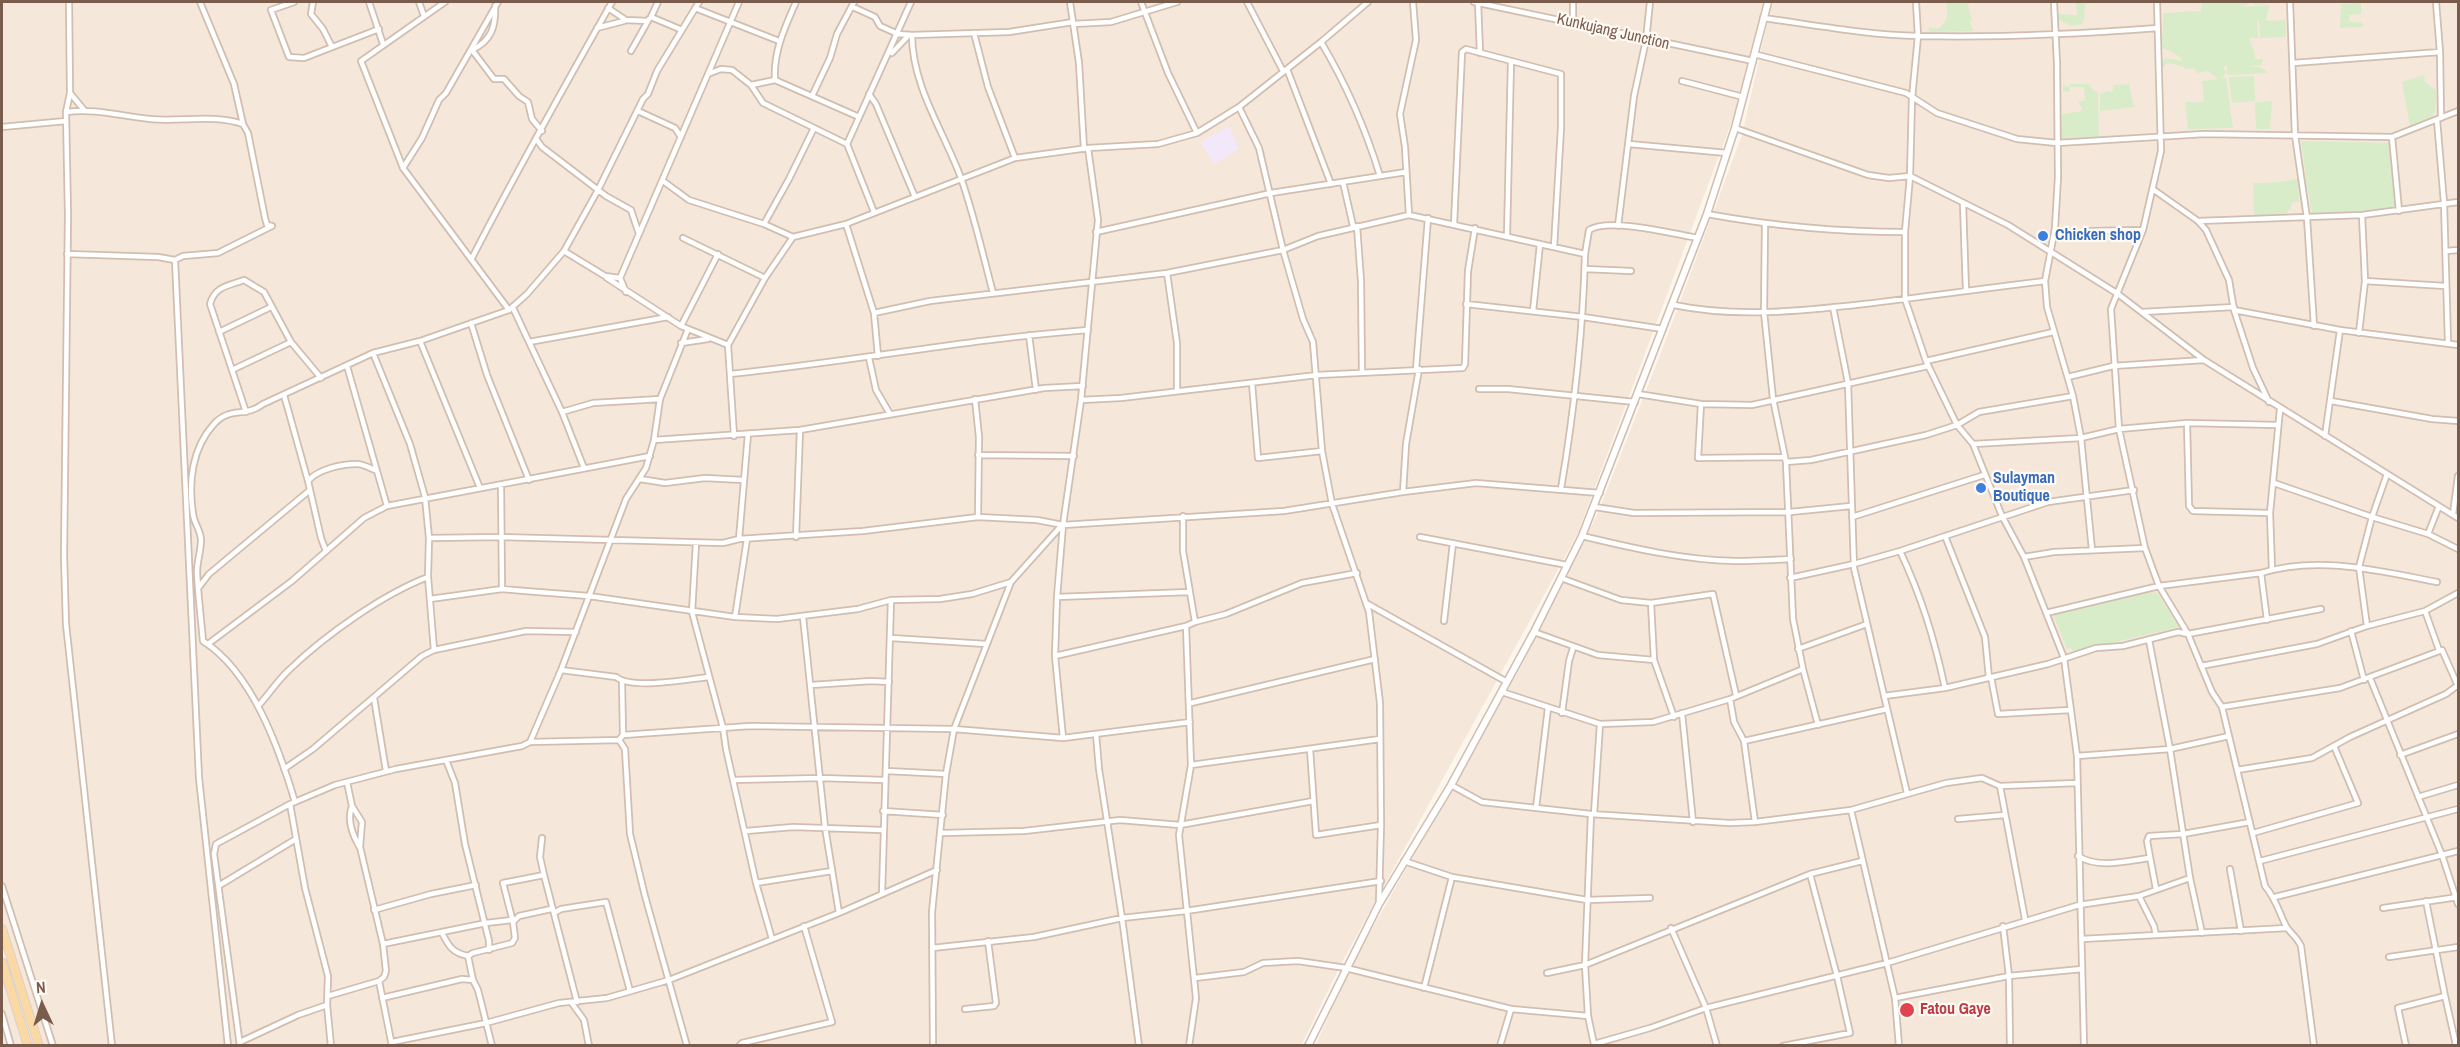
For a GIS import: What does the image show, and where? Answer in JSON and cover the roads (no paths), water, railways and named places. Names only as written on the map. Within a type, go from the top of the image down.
[{"type":"main road","points":[[2,929],[39,1046]]},
{"type":"main road","points":[[2,962],[28,1046]]},
{"type":"street","points":[[69,2],[70,93],[66,112],[64,556],[66,624],[112,1046]]},
{"type":"street","points":[[67,254],[158,257],[175,260],[183,256],[218,254],[272,225],[267,225],[265,218],[248,133],[243,124],[234,84],[200,2]]},
{"type":"street","points":[[294,2],[271,10],[289,57],[304,57],[379,29]]},
{"type":"street","points":[[313,2],[310,14],[323,29],[332,47]]},
{"type":"street","points":[[369,2],[383,44]]},
{"type":"street","points":[[419,2],[424,15]]},
{"type":"street","points":[[445,2],[361,61],[403,168],[511,309],[562,412],[584,468]]},
{"type":"street","points":[[472,258],[515,174],[537,140],[612,2]]},
{"type":"street","points":[[631,51],[658,2]]},
{"type":"street","points":[[331,1046],[327,1005],[328,976],[305,888],[296,839],[293,803],[284,770],[259,705],[228,664],[203,641],[197,573],[201,543],[193,516],[193,464],[200,443],[215,423],[225,415],[253,411],[263,404],[373,353],[420,340],[511,309],[564,250],[598,190],[657,71],[699,2]]},
{"type":"street","points":[[626,292],[620,278],[739,2]]},
{"type":"street","points":[[775,80],[774,65],[779,41],[796,2]]},
{"type":"street","points":[[874,212],[848,144],[898,34],[910,2]]},
{"type":"street","points":[[1063,738],[1055,656],[1057,597],[1063,525],[1082,400],[1098,220],[1086,149],[1079,63],[1070,2]]},
{"type":"street","points":[[1141,2],[1168,73],[1197,133]]},
{"type":"street","points":[[812,96],[830,58],[837,34],[854,4],[875,17],[880,26],[898,34],[910,35],[1009,32],[1073,23],[1111,22],[1177,2]]},
{"type":"street","points":[[1246,2],[1285,70],[1331,184]]},
{"type":"street","points":[[663,181],[681,197],[764,224],[793,237],[846,224],[1015,158],[1086,149],[1158,144],[1197,133],[1239,107],[1368,2]]},
{"type":"street","points":[[1409,215],[1407,172],[1400,114],[1416,40],[1413,2]]},
{"type":"street","points":[[1477,2],[1480,53]]},
{"type":"street","name":"Kunkujang Junction","points":[[1477,2],[1646,40],[1754,58],[1906,93],[1937,113],[2017,139],[2057,143],[2204,134],[2392,137]]},
{"type":"street","points":[[1573,2],[1573,23]]},
{"type":"street","points":[[1618,225],[1634,96],[1646,40],[1650,2]]},
{"type":"street","points":[[1308,1046],[1379,904],[1451,785],[1508,682],[1595,507],[1699,238],[1735,128],[1768,2]]},
{"type":"street","points":[[1916,2],[1918,36],[1912,98],[1910,176],[1905,232],[1905,299],[1927,363],[1957,426],[1973,444],[2002,516],[2024,557],[2064,658],[2077,756],[2084,1046]]},
{"type":"street","points":[[2054,2],[2057,63],[2057,197],[2055,228],[2045,281],[2047,307],[2073,396],[2081,438],[2092,550]]},
{"type":"street","points":[[2157,2],[2161,151],[2154,190],[2143,230],[2111,309],[2119,429],[2145,548],[2158,586],[2188,634],[2217,702],[2222,707],[2265,886],[2275,897],[2287,928],[2296,936],[2301,946],[2314,1046]]},
{"type":"street","points":[[2291,2],[2295,135],[2307,218],[2314,326]]},
{"type":"street","points":[[2436,2],[2440,52],[2439,119],[2448,343]]},
{"type":"street","points":[[472,50],[488,39],[494,30],[496,4]]},
{"type":"street","points":[[403,168],[422,138],[439,100],[446,93],[472,50],[496,4]]},
{"type":"street","points":[[609,8],[626,20]]},
{"type":"street","points":[[695,8],[779,41]]},
{"type":"street","points":[[1763,18],[1873,33],[1918,36],[2054,35],[2158,28]]},
{"type":"street","points":[[597,28],[626,20],[649,19],[682,30]]},
{"type":"street","points":[[974,33],[988,87],[1015,158]]},
{"type":"street","points":[[885,62],[898,44],[910,35]]},
{"type":"street","points":[[910,35],[913,57],[934,118],[961,180],[993,293]]},
{"type":"street","points":[[1321,42],[1349,95],[1371,147],[1380,176]]},
{"type":"street","points":[[1454,224],[1462,52],[1466,49],[1561,74],[1561,128],[1554,247]]},
{"type":"street","points":[[472,50],[494,79],[504,79],[519,96],[528,102],[532,119],[542,131]]},
{"type":"street","points":[[2293,63],[2440,52]]},
{"type":"street","points":[[1507,235],[1511,62]]},
{"type":"street","points":[[708,74],[721,69],[732,70],[752,86],[763,103],[848,144]]},
{"type":"street","points":[[752,86],[775,80],[859,117]]},
{"type":"street","points":[[1682,81],[1743,97]]},
{"type":"street","points":[[70,93],[84,110]]},
{"type":"street","points":[[869,94],[876,104],[915,197]]},
{"type":"street","points":[[1239,107],[1259,148],[1283,250],[1303,319],[1313,342],[1322,451],[1332,504],[1366,603],[1380,702],[1381,881],[1379,904]]},
{"type":"street","points":[[66,112],[84,110],[152,119],[229,119],[243,124]]},
{"type":"street","points":[[638,111],[675,128],[685,127]]},
{"type":"street","points":[[2399,211],[2392,137],[2458,111]]},
{"type":"street","points":[[2,127],[66,121]]},
{"type":"street","points":[[675,128],[681,137]]},
{"type":"street","points":[[764,224],[814,128]]},
{"type":"street","points":[[1735,128],[1868,175],[1889,178],[1910,176],[2008,225],[2118,294],[2204,360],[2458,518]]},
{"type":"street","points":[[537,140],[542,147],[598,190],[630,210],[639,234]]},
{"type":"street","points":[[1629,144],[1727,153]]},
{"type":"street","points":[[1096,232],[1271,193],[1407,172]]},
{"type":"street","points":[[1343,182],[1355,226],[1361,281],[1362,371]]},
{"type":"street","points":[[2154,190],[2198,221],[2206,230],[2229,280],[2234,309],[2253,368],[2269,402]]},
{"type":"street","points":[[2198,221],[2362,215],[2458,202]]},
{"type":"street","points":[[1963,204],[1966,291]]},
{"type":"street","points":[[1707,214],[1765,224],[1855,232],[1905,232]]},
{"type":"street","points":[[874,313],[930,301],[1167,273],[1283,250],[1317,236],[1409,215],[1586,254]]},
{"type":"street","points":[[2359,333],[2365,281],[2362,215]]},
{"type":"street","points":[[1403,492],[1406,444],[1417,369],[1428,218]]},
{"type":"street","points":[[846,224],[874,313],[878,356]]},
{"type":"street","points":[[1765,224],[1764,312],[1773,399],[1786,459],[1790,512],[1790,578],[1798,649],[1818,725]]},
{"type":"street","points":[[1561,489],[1576,396],[1589,230],[1596,226],[1618,225],[1699,238]]},
{"type":"street","points":[[1082,400],[1121,398],[1178,389],[1362,371],[1463,368],[1465,364],[1466,304],[1475,228]]},
{"type":"street","points":[[2091,231],[2143,230]]},
{"type":"street","points":[[734,436],[728,345],[765,278],[793,237]]},
{"type":"street","points":[[683,238],[765,278]]},
{"type":"street","points":[[1533,311],[1540,244]]},
{"type":"street","points":[[564,250],[681,326],[728,345]]},
{"type":"street","points":[[2446,251],[2458,250]]},
{"type":"street","points":[[681,326],[718,254]]},
{"type":"street","points":[[175,260],[198,778],[228,1046]]},
{"type":"street","points":[[1585,269],[1631,271]]},
{"type":"street","points":[[1167,273],[1177,343],[1178,389]]},
{"type":"street","points":[[604,276],[620,278]]},
{"type":"street","points":[[246,412],[234,369],[226,354],[210,304],[213,293],[220,289],[244,280],[264,292],[291,342],[321,378]]},
{"type":"street","points":[[1674,304],[1726,311],[1764,312],[1833,307],[2045,281]]},
{"type":"street","points":[[2365,281],[2445,286]]},
{"type":"street","points":[[1466,304],[1664,329]]},
{"type":"street","points":[[219,332],[272,307]]},
{"type":"street","points":[[1833,307],[1848,383],[1854,564],[1907,793]]},
{"type":"street","points":[[2142,312],[2234,309],[2314,326],[2458,345]]},
{"type":"street","points":[[529,342],[668,316]]},
{"type":"street","points":[[471,323],[487,375],[530,480]]},
{"type":"street","points":[[530,742],[561,670],[626,499],[640,479],[650,456],[660,399],[667,387],[681,343],[688,329]]},
{"type":"street","points":[[730,374],[869,358],[1029,335],[1088,330]]},
{"type":"street","points":[[2325,436],[2340,330]]},
{"type":"street","points":[[1638,394],[1701,404],[1752,405],[2053,332]]},
{"type":"street","points":[[1029,335],[1036,390]]},
{"type":"street","points":[[681,343],[710,339]]},
{"type":"street","points":[[420,340],[480,488]]},
{"type":"street","points":[[234,369],[291,342]]},
{"type":"street","points":[[373,353],[410,444],[425,497],[434,650]]},
{"type":"street","points":[[869,358],[876,390],[890,414]]},
{"type":"street","points":[[2068,377],[2113,366],[2204,360]]},
{"type":"street","points":[[347,366],[387,506]]},
{"type":"street","points":[[1252,383],[1258,458],[1322,451]]},
{"type":"street","points":[[654,440],[800,430],[975,399],[1083,386]]},
{"type":"street","points":[[1479,389],[1508,389],[1635,402]]},
{"type":"street","points":[[284,395],[326,551]]},
{"type":"street","points":[[1701,404],[1698,458],[1811,460],[1926,435],[1957,426],[1979,412],[2073,396]]},
{"type":"street","points":[[562,412],[593,403],[660,399]]},
{"type":"street","points":[[975,399],[978,517]]},
{"type":"street","points":[[2331,401],[2458,421]]},
{"type":"street","points":[[2272,570],[2270,513],[2280,409]]},
{"type":"street","points":[[1973,444],[2081,438],[2119,429],[2187,423],[2278,425]]},
{"type":"street","points":[[2187,423],[2189,506],[2193,511],[2270,513]]},
{"type":"street","points":[[796,537],[800,430]]},
{"type":"street","points":[[739,539],[748,434]]},
{"type":"street","points":[[978,455],[1074,456]]},
{"type":"street","points":[[208,644],[246,618],[364,518],[387,506],[650,456]]},
{"type":"street","points":[[308,481],[326,470],[350,465],[360,464],[375,470]]},
{"type":"street","points":[[2367,626],[2359,567],[2372,517],[2387,474]]},
{"type":"street","points":[[1852,517],[1984,475]]},
{"type":"street","points":[[2453,514],[2458,476]]},
{"type":"street","points":[[640,479],[665,483],[705,478],[743,480]]},
{"type":"street","points":[[429,538],[500,537],[723,543],[739,539],[863,531],[978,517],[1015,518],[1063,525],[1183,516],[1284,512],[1403,492],[1476,483],[1600,494]]},
{"type":"street","points":[[2274,483],[2428,534],[2458,549]]},
{"type":"street","points":[[501,485],[502,590]]},
{"type":"street","points":[[199,587],[209,574],[310,490]]},
{"type":"street","points":[[1790,578],[1900,551],[2049,502],[2133,490]]},
{"type":"street","points":[[1595,507],[1634,513],[1790,512],[1851,506]]},
{"type":"street","points":[[2428,534],[2439,506]]},
{"type":"street","points":[[1183,516],[1183,551],[1195,622]]},
{"type":"street","points":[[933,1046],[932,912],[942,832],[946,774],[954,729],[1011,582],[1063,525]]},
{"type":"street","points":[[1582,536],[1630,548],[1683,556],[1733,561],[1791,559]]},
{"type":"street","points":[[1945,536],[1984,637],[1998,714],[2070,710]]},
{"type":"street","points":[[1420,537],[1567,565]]},
{"type":"street","points":[[735,617],[747,539]]},
{"type":"street","points":[[696,543],[692,612],[723,728],[756,883],[772,939]]},
{"type":"street","points":[[1444,621],[1453,543]]},
{"type":"street","points":[[2024,557],[2054,552],[2145,548]]},
{"type":"street","points":[[1900,551],[1917,586],[1934,634],[1945,688]]},
{"type":"street","points":[[2046,613],[2158,586],[2272,570],[2335,565],[2359,567],[2437,582]]},
{"type":"street","points":[[1055,656],[1186,626],[1226,614],[1302,583],[1357,573]]},
{"type":"street","points":[[2261,573],[2267,620]]},
{"type":"street","points":[[259,705],[289,670],[320,645],[383,598],[403,586],[428,577]]},
{"type":"street","points":[[1561,578],[1621,600],[1651,603],[1713,594],[1736,695]]},
{"type":"street","points":[[430,599],[502,590],[589,596],[692,612],[777,619],[858,609],[891,600],[972,594],[1011,582]]},
{"type":"street","points":[[1057,597],[1189,592]]},
{"type":"street","points":[[2201,666],[2317,644],[2367,626],[2425,611],[2458,592]]},
{"type":"street","points":[[882,894],[882,830],[889,728],[891,600]]},
{"type":"street","points":[[1366,603],[1508,682]]},
{"type":"street","points":[[1651,603],[1654,660],[1674,717]]},
{"type":"street","points":[[1884,696],[1945,688],[2048,664],[2096,648],[2149,640],[2178,632],[2188,634],[2321,609]]},
{"type":"street","points":[[2425,611],[2439,650]]},
{"type":"street","points":[[803,617],[825,827],[839,913]]},
{"type":"street","points":[[1798,649],[1867,624]]},
{"type":"street","points":[[1186,626],[1191,703],[1191,765],[1180,825],[1186,911],[1196,998],[1189,1046]]},
{"type":"street","points":[[2351,631],[2367,679],[2442,855],[2458,897],[2458,904]]},
{"type":"street","points":[[284,770],[313,749],[422,656],[434,650],[526,632],[576,632]]},
{"type":"street","points":[[1533,632],[1598,655],[1654,660]]},
{"type":"street","points":[[891,638],[986,644]]},
{"type":"street","points":[[2149,640],[2170,748],[2190,878],[2202,933]]},
{"type":"street","points":[[1562,713],[1573,648]]},
{"type":"street","points":[[2222,707],[2340,688],[2439,650],[2444,651],[2458,685],[2446,694],[2386,720],[2312,758],[2237,770]]},
{"type":"street","points":[[1191,703],[1375,659]]},
{"type":"street","points":[[1502,692],[1600,724],[1653,722],[1730,699],[1803,669]]},
{"type":"street","points":[[561,670],[616,677],[622,682],[654,682],[709,677]]},
{"type":"street","points":[[622,682],[621,738],[625,749],[630,834],[687,1046]]},
{"type":"street","points":[[811,685],[889,682]]},
{"type":"street","points":[[374,698],[386,771]]},
{"type":"street","points":[[1730,699],[1734,722],[1744,741],[1755,822]]},
{"type":"street","points":[[1536,808],[1548,708]]},
{"type":"street","points":[[1744,741],[1887,710]]},
{"type":"street","points":[[1682,713],[1693,822]]},
{"type":"street","points":[[327,1005],[298,1015],[240,1044],[214,854],[216,844],[293,803],[347,782],[386,771],[522,746],[530,742],[621,738],[723,728],[954,729],[1063,738],[1190,722]]},
{"type":"street","points":[[1600,724],[1587,900],[1585,965],[1588,1017],[1594,1045],[1706,1008],[1887,963],[2025,919],[2079,905],[2139,896],[2190,878]]},
{"type":"street","points":[[1096,734],[1106,822],[1122,918],[1139,1046]]},
{"type":"street","points":[[2400,755],[2458,734]]},
{"type":"street","points":[[2077,756],[2170,748],[2229,736]]},
{"type":"street","points":[[1191,765],[1380,739]]},
{"type":"street","points":[[2253,832],[2358,803],[2334,746]]},
{"type":"street","points":[[1310,749],[1316,836],[1381,825]]},
{"type":"street","points":[[446,760],[455,783],[465,844],[486,923],[489,950]]},
{"type":"street","points":[[887,771],[946,774]]},
{"type":"street","points":[[733,780],[819,777],[885,780]]},
{"type":"street","points":[[1451,785],[1482,802],[1693,822],[1755,822],[1851,810],[1946,783],[1982,778],[2000,786],[2077,783]]},
{"type":"street","points":[[347,782],[352,806],[362,822],[360,847]]},
{"type":"street","points":[[2418,797],[2458,785]]},
{"type":"street","points":[[2000,786],[2025,919]]},
{"type":"street","points":[[942,832],[1024,831],[1106,822],[1180,825],[1312,801]]},
{"type":"street","points":[[328,996],[379,981],[384,977],[386,971],[383,944],[360,847],[354,837],[350,813],[352,806]]},
{"type":"street","points":[[2260,861],[2458,809]]},
{"type":"street","points":[[1851,810],[1895,998],[1899,1046]]},
{"type":"street","points":[[884,811],[943,815]]},
{"type":"street","points":[[1958,819],[2005,815]]},
{"type":"street","points":[[2156,889],[2147,841],[2149,836],[2183,834],[2250,822]]},
{"type":"street","points":[[746,831],[793,827],[882,830]]},
{"type":"street","points":[[354,837],[362,836]]},
{"type":"street","points":[[542,838],[540,857],[544,875],[574,1002],[584,1020],[590,1046]]},
{"type":"street","points":[[220,885],[296,839]]},
{"type":"street","points":[[2275,897],[2458,851]]},
{"type":"street","points":[[2078,856],[2089,863],[2150,858]]},
{"type":"street","points":[[1404,861],[1452,877],[1587,900],[1650,898]]},
{"type":"street","points":[[1547,973],[1585,965],[1671,928],[1810,874],[1862,861]]},
{"type":"street","points":[[2230,869],[2241,931]]},
{"type":"street","points":[[379,981],[392,1044],[486,1023],[559,1003],[607,998],[669,980],[839,913],[936,870]]},
{"type":"street","points":[[756,883],[832,871]]},
{"type":"street","points":[[1783,1046],[1850,1033],[1810,874]]},
{"type":"street","points":[[442,933],[447,944],[455,953],[468,956],[512,943],[515,938],[513,921],[504,883],[544,875]]},
{"type":"street","points":[[1424,988],[1452,877]]},
{"type":"street","points":[[932,948],[1034,937],[1122,918],[1186,911],[1381,881]]},
{"type":"street","points":[[374,910],[431,894],[476,885]]},
{"type":"street","points":[[2,886],[53,1046]]},
{"type":"street","points":[[2139,896],[2156,935]]},
{"type":"street","points":[[2383,908],[2458,897]]},
{"type":"street","points":[[383,944],[486,923],[513,921],[519,916],[606,902],[630,991]]},
{"type":"street","points":[[2426,902],[2456,1045]]},
{"type":"street","points":[[740,1046],[742,1043],[832,1022],[804,926]]},
{"type":"street","points":[[2003,926],[2009,976],[2010,1046]]},
{"type":"street","points":[[1671,928],[1706,1008],[1718,1046]]},
{"type":"street","points":[[2082,939],[2287,928]]},
{"type":"street","points":[[965,1009],[994,1006],[996,1003],[988,941]]},
{"type":"street","points":[[2389,957],[2458,947]]},
{"type":"street","points":[[468,956],[472,980],[478,990],[492,1046]]},
{"type":"street","points":[[1195,978],[1244,972],[1263,963],[1298,961],[1346,968],[1510,1009],[1588,1017]]},
{"type":"street","points":[[1895,998],[2009,976],[2082,969]]},
{"type":"street","points":[[382,998],[462,979],[472,980]]},
{"type":"street","points":[[2406,1046],[2398,1008],[2445,996]]},
{"type":"street","points":[[1500,1046],[1510,1009]]},
{"type":"street","points":[[2,1014],[11,1046]]},
{"type":"place","name":"Chicken shop","points":[[2043,236]]},
{"type":"place","name":"Sulayman Boutique","points":[[1981,488]]},
{"type":"place","name":"Fatou Gaye","points":[[1907,1010]]}]
